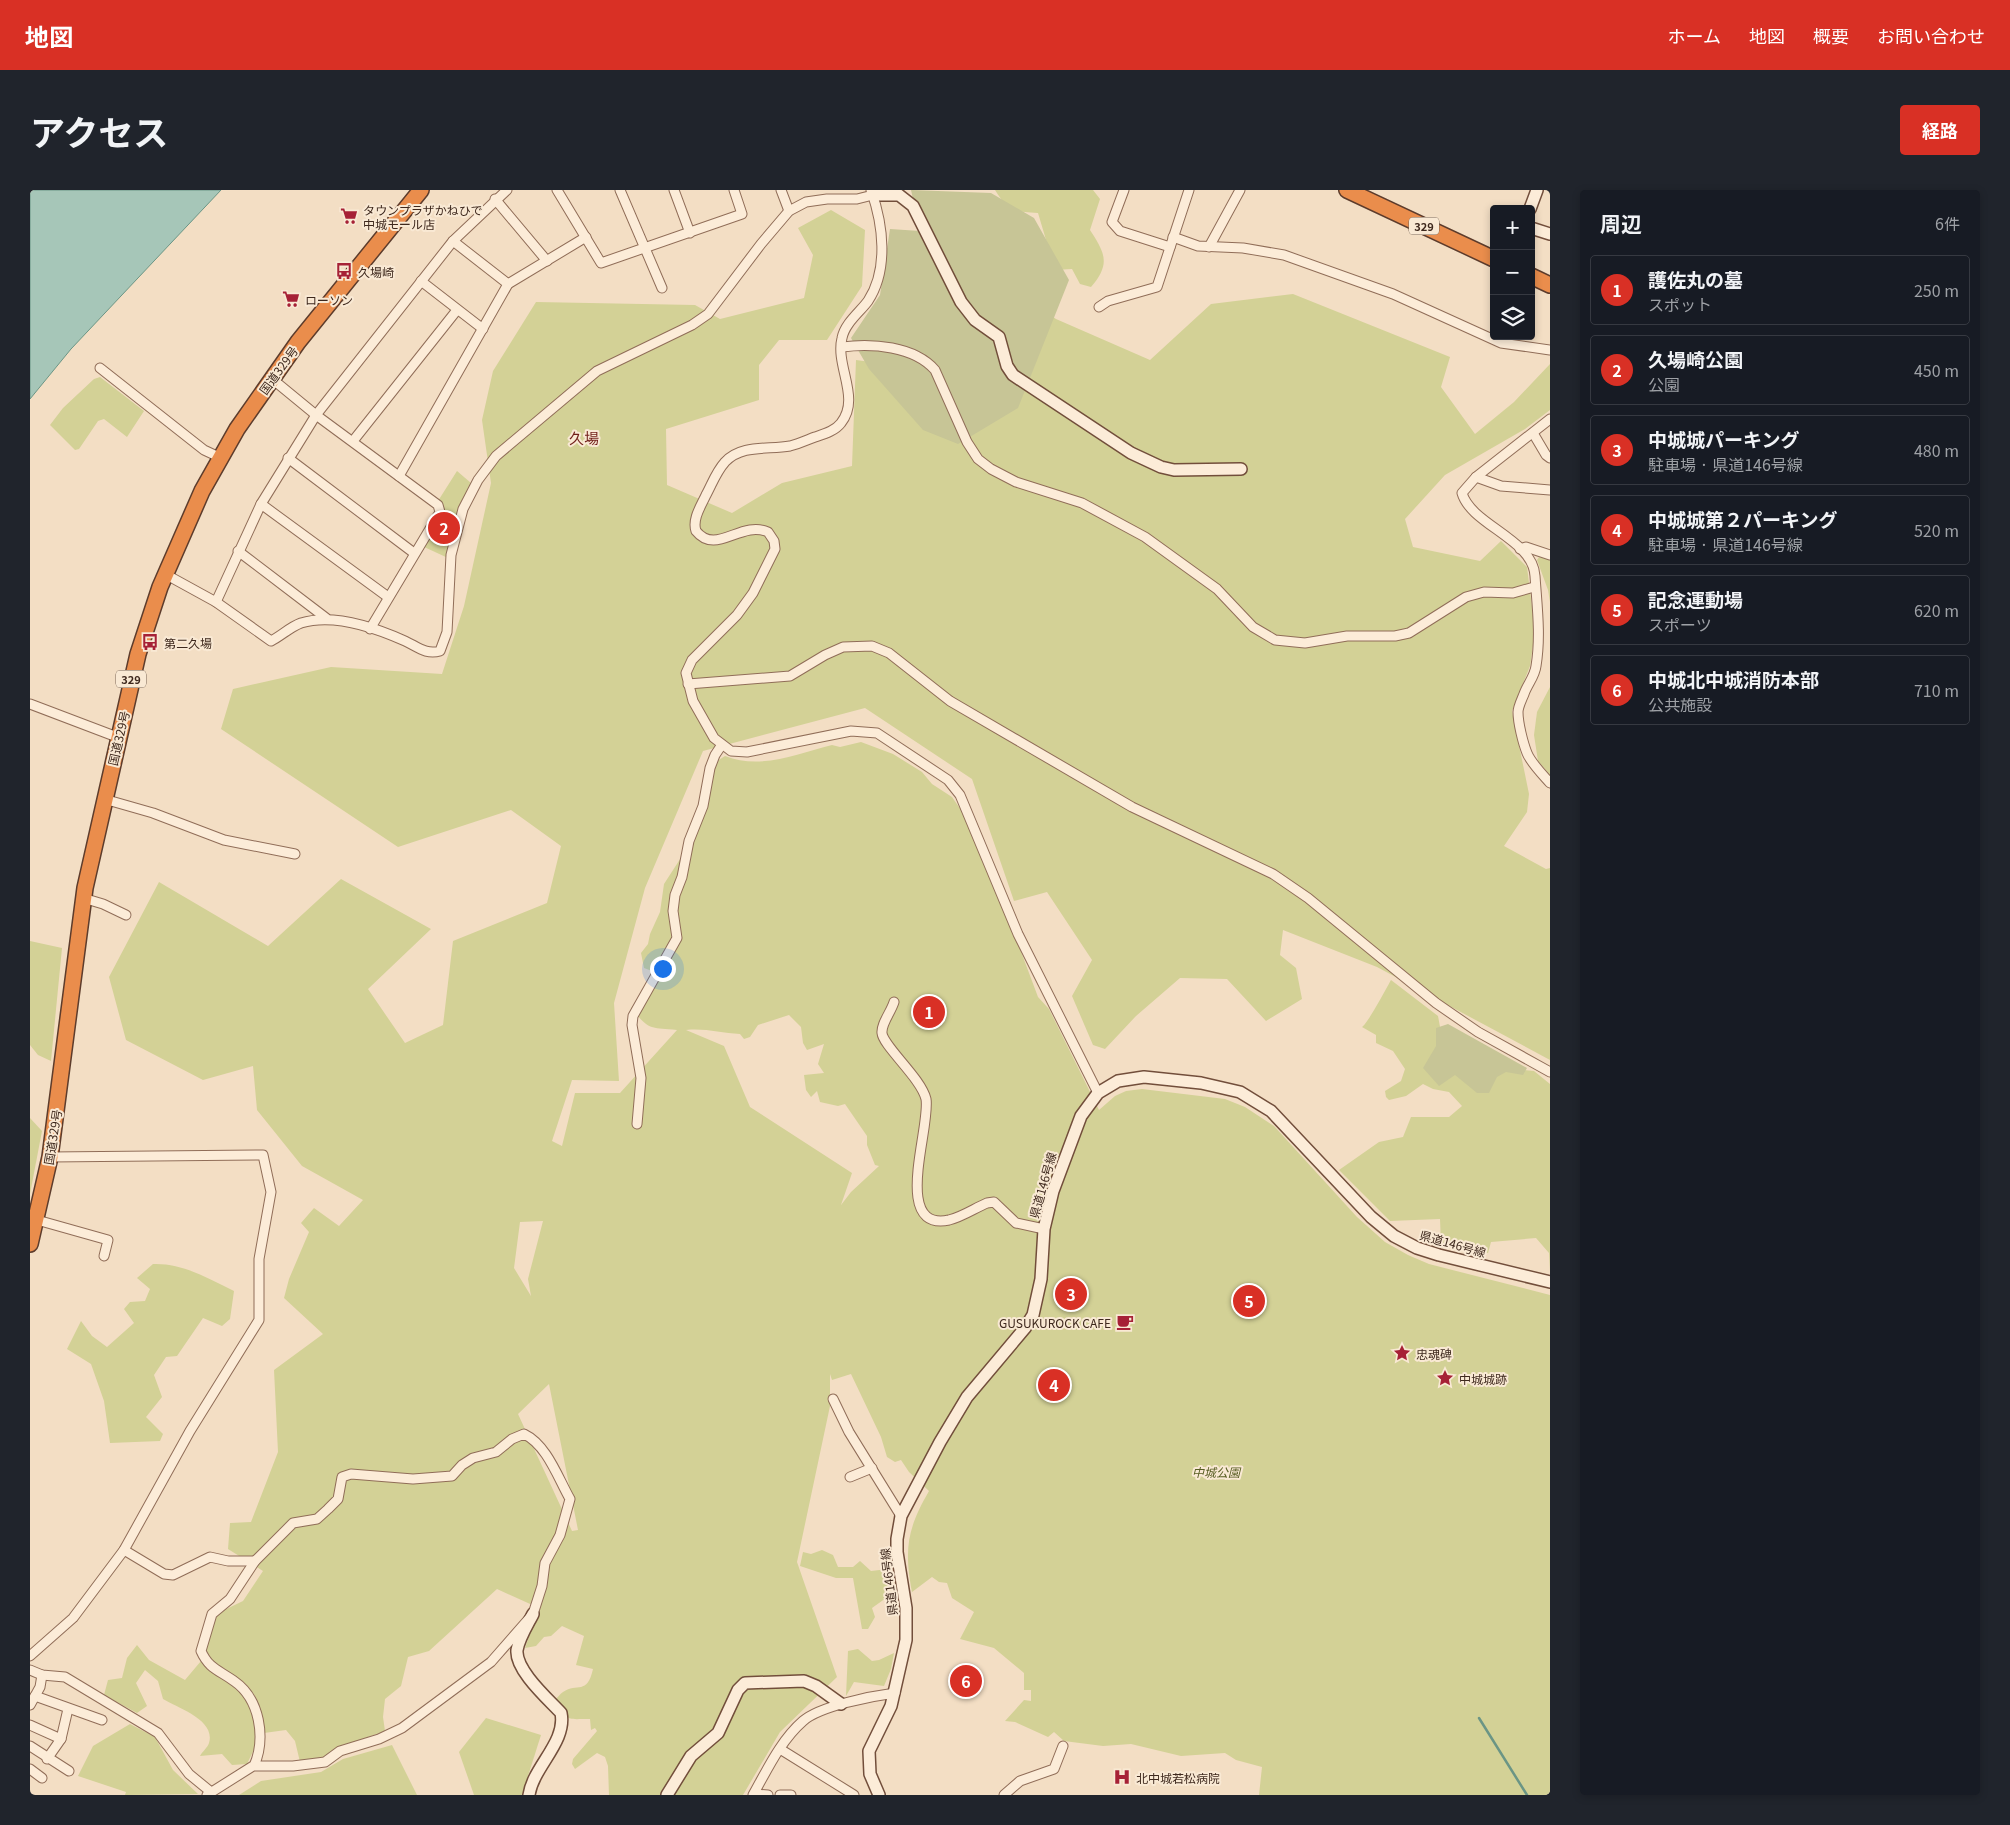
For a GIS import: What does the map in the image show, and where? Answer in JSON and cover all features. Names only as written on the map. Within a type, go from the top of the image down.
[{"type":"highway","name":"国道329号","points":[[30,1244],[50,1157],[83,898],[117,737],[138,654],[165,574],[219,457],[271,378],[421,190]]},
{"type":"highway","name":"329","points":[[1353,191],[1490,256]]},
{"type":"highway","points":[[1535,278],[1550,285]]},
{"type":"main road","points":[[1531,205],[1537,190]]},
{"type":"main road","points":[[872,192],[899,195],[914,206],[961,302],[976,320],[999,338],[1007,366],[1013,375],[1131,453],[1161,468],[1174,470],[1241,469]]},
{"type":"main road","points":[[1535,229],[1550,234]]},
{"type":"main road","name":"県道146号線","points":[[879,1795],[870,1774],[869,1751],[891,1706],[903,1657],[906,1619],[897,1552],[901,1516],[940,1442],[967,1397],[1026,1328],[1033,1314],[1041,1279],[1044,1229],[1053,1191],[1075,1127],[1084,1110],[1098,1093],[1118,1081],[1144,1077],[1201,1083],[1240,1092],[1271,1111],[1371,1217],[1394,1236],[1417,1248],[1439,1255],[1550,1282]]},
{"type":"main road","points":[[529,1795],[533,1779],[556,1740],[562,1718],[561,1713],[525,1672],[518,1660],[517,1648],[533,1614]]},
{"type":"main road","points":[[667,1795],[691,1756],[718,1733],[738,1690],[745,1682],[804,1681],[816,1686],[841,1704]]},
{"type":"street","points":[[216,602],[261,504],[316,415],[453,241],[495,199],[507,190]]},
{"type":"street","points":[[557,190],[601,263],[742,214],[734,190]]},
{"type":"street","points":[[620,190],[662,288]]},
{"type":"street","points":[[674,190],[690,233]]},
{"type":"street","points":[[781,190],[789,211]]},
{"type":"street","points":[[1124,190],[1112,222],[1120,231],[1170,247]]},
{"type":"street","points":[[1099,307],[1108,301],[1156,287],[1189,190]]},
{"type":"street","points":[[1209,247],[1240,190]]},
{"type":"street","points":[[238,551],[326,618],[387,634],[425,652],[440,651],[447,632],[451,554],[463,509],[478,480],[496,456],[598,371],[692,325],[708,314],[761,244],[789,211],[806,202],[827,198],[857,199],[872,192],[880,225],[882,259],[879,274],[868,301],[845,331],[842,347],[849,404],[840,424],[828,432],[792,446],[748,450],[726,460],[718,470],[695,518],[696,531],[702,539],[719,540],[755,528],[768,532],[774,541],[775,550],[760,581],[737,615],[692,660],[686,673],[688,684],[704,721],[714,738],[721,746],[731,751],[747,752],[850,731],[877,733],[948,780],[960,795],[1018,934],[1098,1093]]},
{"type":"street","points":[[495,199],[547,261]]},
{"type":"street","points":[[399,476],[508,284],[586,237]]},
{"type":"street","points":[[1173,237],[1209,247],[1243,248],[1284,255],[1393,294],[1500,343],[1550,350]]},
{"type":"street","points":[[453,241],[508,284]]},
{"type":"street","points":[[421,281],[483,329]]},
{"type":"street","points":[[353,442],[457,310]]},
{"type":"street","points":[[842,347],[886,348],[903,351],[927,361],[935,370],[967,442],[978,459],[991,469],[1016,482],[1082,503],[1145,537],[1217,588],[1253,626],[1275,640],[1305,643],[1347,636],[1395,636],[1410,633],[1466,597],[1484,592],[1513,593],[1534,587]]},
{"type":"street","points":[[100,368],[204,450],[219,457]]},
{"type":"street","points":[[271,378],[316,415],[438,505],[440,512],[370,629]]},
{"type":"street","points":[[1550,419],[1476,477],[1462,493],[1464,501],[1520,549],[1532,563],[1535,575],[1534,587],[1538,597],[1539,631],[1536,669],[1518,711],[1527,753],[1550,783]]},
{"type":"street","points":[[1533,433],[1546,455],[1550,458]]},
{"type":"street","points":[[288,458],[414,553]]},
{"type":"street","points":[[1476,477],[1501,486],[1550,490]]},
{"type":"street","points":[[261,504],[388,597]]},
{"type":"street","points":[[1520,549],[1526,546],[1550,555]]},
{"type":"street","points":[[165,574],[216,602],[271,641],[299,624],[326,618]]},
{"type":"street","points":[[688,684],[790,676],[825,655],[843,647],[872,646],[889,653],[950,701],[1115,798],[1273,874],[1308,898],[1436,1003],[1478,1032],[1550,1072]]},
{"type":"street","points":[[30,704],[117,737]]},
{"type":"street","points":[[637,1124],[641,1078],[632,1025],[633,1016],[677,938],[673,911],[675,895],[682,877],[689,841],[703,806],[710,768],[721,746]]},
{"type":"street","points":[[104,800],[153,813],[224,840],[295,854]]},
{"type":"street","points":[[83,898],[103,904],[126,915]]},
{"type":"street","points":[[894,1002],[891,1014],[883,1025],[883,1038],[909,1070],[926,1099],[917,1188],[920,1208],[924,1215],[932,1220],[946,1221],[987,1203],[994,1202],[1016,1222],[1044,1229]]},
{"type":"street","points":[[30,1656],[73,1618],[124,1550],[190,1431],[259,1320],[260,1258],[271,1192],[263,1155],[50,1157]]},
{"type":"street","points":[[37,1220],[108,1240],[104,1256]]},
{"type":"street","points":[[833,1399],[849,1432],[901,1516]]},
{"type":"street","points":[[30,1670],[42,1675],[65,1677],[164,1737],[174,1755],[189,1774],[209,1793],[254,1766],[293,1766],[325,1762],[340,1751],[379,1739],[402,1728],[491,1662],[533,1614],[542,1586],[545,1563],[560,1535],[570,1500],[540,1445],[533,1438],[524,1434],[512,1439],[496,1452],[473,1458],[462,1465],[452,1476],[413,1479],[352,1474],[342,1477],[338,1498],[328,1509],[317,1519],[293,1523],[255,1561],[239,1588],[212,1614],[201,1651],[207,1664],[235,1682],[250,1695],[261,1733],[260,1748],[254,1766]]},
{"type":"street","points":[[850,1476],[872,1468]]},
{"type":"street","points":[[124,1550],[164,1574],[173,1575],[210,1557],[228,1561],[255,1561]]},
{"type":"street","points":[[42,1675],[31,1703],[68,1709],[102,1720]]},
{"type":"street","points":[[768,1795],[754,1794],[792,1731],[804,1719],[841,1704],[895,1693]]},
{"type":"street","points":[[47,1759],[61,1739],[68,1709]]},
{"type":"street","points":[[30,1724],[61,1739]]},
{"type":"street","points":[[30,1746],[69,1772]]},
{"type":"street","points":[[1004,1795],[1020,1781],[1054,1769],[1063,1746]]},
{"type":"street","points":[[780,1749],[854,1795]]},
{"type":"street","points":[[30,1769],[42,1778]]},
{"type":"street","points":[[780,1795],[791,1795]]},
{"type":"green space","points":[[995,190],[1093,190],[1100,199],[1090,230],[1104,258],[1101,272],[1091,287],[1080,284],[1072,269],[1055,270],[1038,213],[1012,209],[1004,203]]},
{"type":"green space","name":"中城公園","points":[[831,210],[865,230],[862,286],[827,340],[779,340],[759,365],[759,400],[666,429],[667,485],[732,513],[782,483],[852,466],[856,360],[959,374],[982,268],[1056,319],[1150,360],[1211,304],[1293,294],[1450,357],[1441,387],[1475,434],[1514,402],[1550,364],[1550,410],[1525,429],[1445,475],[1405,519],[1413,547],[1480,561],[1501,541],[1527,567],[1535,631],[1530,666],[1512,711],[1529,794],[1527,812],[1504,846],[1546,869],[1550,868],[1550,1060],[1377,967],[1283,930],[1280,955],[1296,968],[1302,999],[1266,1021],[1227,979],[1180,978],[1136,1016],[1105,1049],[1093,1045],[1072,996],[1092,960],[1047,892],[1014,901],[972,779],[865,708],[703,751],[645,888],[614,1003],[619,1081],[572,1080],[552,1141],[562,1146],[575,1093],[620,1093],[677,1030],[651,1026],[642,1021],[631,1008],[648,992],[648,980],[652,971],[644,968],[641,953],[648,944],[650,934],[660,912],[664,884],[684,853],[714,763],[725,756],[738,760],[765,761],[832,745],[840,747],[861,742],[893,754],[922,772],[932,784],[952,797],[968,820],[999,893],[1038,997],[1049,1009],[1099,1110],[1115,1096],[1126,1091],[1142,1089],[1225,1099],[1245,1107],[1274,1126],[1357,1217],[1385,1242],[1429,1264],[1550,1295],[1550,1795],[1259,1795],[1262,1767],[1236,1760],[1225,1753],[1181,1756],[1131,1744],[1103,1746],[1064,1741],[1054,1732],[1048,1737],[1015,1722],[1005,1721],[1024,1700],[1031,1701],[1031,1690],[1024,1690],[1024,1673],[994,1648],[960,1639],[974,1612],[952,1598],[947,1583],[939,1582],[932,1577],[912,1592],[908,1563],[909,1540],[916,1517],[929,1491],[909,1472],[901,1460],[895,1462],[887,1457],[881,1437],[851,1374],[832,1380],[830,1374],[830,1406],[797,1562],[837,1677],[780,1732],[743,1795],[609,1795],[608,1766],[605,1757],[597,1753],[575,1769],[572,1764],[573,1759],[597,1731],[595,1728],[591,1730],[590,1719],[569,1718],[554,1701],[568,1689],[585,1686],[591,1677],[593,1669],[576,1665],[584,1636],[562,1626],[551,1636],[544,1637],[536,1646],[525,1648],[539,1608],[497,1589],[429,1651],[408,1657],[401,1686],[385,1699],[383,1717],[385,1731],[340,1747],[323,1760],[300,1762],[295,1741],[286,1730],[264,1733],[259,1706],[252,1692],[247,1686],[217,1666],[205,1655],[216,1614],[243,1601],[263,1571],[228,1549],[230,1523],[251,1522],[278,1452],[274,1370],[323,1334],[284,1298],[289,1279],[309,1232],[301,1223],[314,1208],[339,1226],[363,1200],[302,1166],[257,1110],[253,1066],[203,1080],[126,1040],[109,977],[159,882],[268,946],[341,879],[431,929],[368,989],[405,1043],[443,1025],[453,941],[547,903],[561,846],[511,810],[398,847],[221,729],[233,689],[331,667],[442,674],[464,606],[491,483],[482,420],[493,371],[536,302],[695,305],[720,319],[804,298],[813,255],[798,228]],"holes":[[[789,1015],[801,1027],[803,1043],[807,1050],[824,1044],[818,1064],[824,1073],[804,1075],[806,1090],[811,1097],[817,1091],[820,1102],[838,1106],[845,1104],[867,1136],[867,1145],[875,1165],[879,1166],[851,1192],[841,1205],[852,1173],[750,1107],[724,1046],[686,1030],[740,1034],[744,1039],[750,1037],[758,1025]],[[543,1221],[528,1279],[531,1296],[514,1268],[520,1222]],[[549,1384],[578,1530],[572,1531],[518,1414]]]},
{"type":"green space","points":[[100,377],[144,411],[127,437],[104,419],[98,421],[79,449],[75,450],[50,425],[63,408],[94,379]]},
{"type":"green space","points":[[457,471],[471,483],[448,558],[422,546],[441,512],[438,501]]},
{"type":"green space","points":[[1539,557],[1550,560],[1550,602],[1548,590],[1537,560]]},
{"type":"green space","points":[[1550,687],[1550,775],[1538,761],[1534,735],[1537,712]]},
{"type":"green space","points":[[30,941],[62,948],[51,1061],[38,1055],[30,1045]]},
{"type":"green space","points":[[1391,980],[1438,1016],[1443,1043],[1455,1070],[1504,1068],[1534,1071],[1550,1084],[1550,1271],[1549,1253],[1536,1238],[1491,1242],[1488,1253],[1441,1244],[1440,1219],[1390,1221],[1339,1170],[1379,1142],[1403,1137],[1411,1117],[1449,1117],[1462,1106],[1449,1092],[1433,1089],[1423,1084],[1406,1096],[1389,1100],[1386,1097],[1385,1091],[1401,1081],[1405,1069],[1393,1051],[1376,1043],[1376,1035],[1362,1027]]},
{"type":"green space","points":[[30,1118],[42,1131],[30,1194]]},
{"type":"green space","points":[[153,1264],[164,1264],[185,1269],[234,1291],[230,1319],[222,1326],[203,1318],[177,1356],[166,1357],[154,1375],[162,1397],[146,1417],[163,1434],[160,1441],[110,1443],[104,1401],[91,1364],[67,1349],[81,1321],[92,1336],[107,1347],[134,1323],[124,1309],[130,1302],[145,1301],[150,1289],[137,1278]]},
{"type":"green space","points":[[822,1550],[833,1555],[838,1567],[853,1567],[860,1561],[871,1571],[888,1569],[894,1590],[888,1591],[886,1598],[872,1608],[875,1617],[868,1629],[862,1629],[853,1578],[836,1578],[800,1566],[803,1552],[811,1554]]},
{"type":"green space","points":[[137,1645],[149,1660],[185,1680],[201,1661],[212,1672],[236,1686],[248,1697],[258,1741],[247,1764],[232,1765],[222,1754],[200,1756],[209,1743],[210,1735],[207,1728],[194,1716],[163,1699],[158,1681],[145,1670],[136,1683],[147,1706],[137,1713],[104,1695],[108,1680],[122,1678],[127,1658]]},
{"type":"green space","points":[[858,1649],[872,1661],[894,1653],[891,1669],[884,1686],[854,1682],[846,1696],[848,1651]]},
{"type":"green space","points":[[486,1718],[541,1735],[522,1795],[474,1795],[459,1752]]},
{"type":"green space","points":[[130,1724],[155,1737],[173,1770],[198,1794],[125,1795],[126,1792],[78,1776],[93,1746]]},
{"type":"green space","points":[[392,1745],[417,1795],[239,1795],[261,1781],[321,1772],[343,1759]]},
{"type":"shaded area","points":[[30,190],[221,190],[71,349],[30,399]]},
{"type":"shaded area","points":[[911,190],[991,193],[1034,218],[1069,280],[1018,408],[958,444],[923,430],[869,369],[851,338],[880,295],[890,229],[920,231]]},
{"type":"shaded area","points":[[1448,1024],[1527,1068],[1523,1075],[1506,1072],[1497,1077],[1489,1093],[1477,1093],[1455,1075],[1439,1086],[1423,1068],[1436,1046],[1436,1028]]},
{"type":"waterway","points":[[1479,1718],[1527,1795]]},
{"type":"place","name":"タウンプラザかねひで 中城モール店","points":[[349,216]]},
{"type":"place","name":"久場崎","points":[[344,271]]},
{"type":"place","name":"ローソン","points":[[291,299]]},
{"type":"place","name":"久場崎公園","points":[[444,528]]},
{"type":"place","name":"第二久場","points":[[150,642]]},
{"type":"place","name":"護佐丸の墓","points":[[929,1012]]},
{"type":"place","name":"中城城パーキング","points":[[1071,1294]]},
{"type":"place","name":"記念運動場","points":[[1249,1301]]},
{"type":"place","name":"GUSUKUROCK CAFE","points":[[1125,1322]]},
{"type":"place","name":"忠魂碑","points":[[1402,1353]]},
{"type":"place","name":"中城城跡","points":[[1445,1378]]},
{"type":"place","name":"中城城第２パーキング","points":[[1054,1385]]},
{"type":"place","name":"中城北中城消防本部","points":[[966,1681]]},
{"type":"place","name":"北中城若松病院","points":[[1122,1777]]},
{"type":"district","name":"久場","points":[[584,437]]}]
